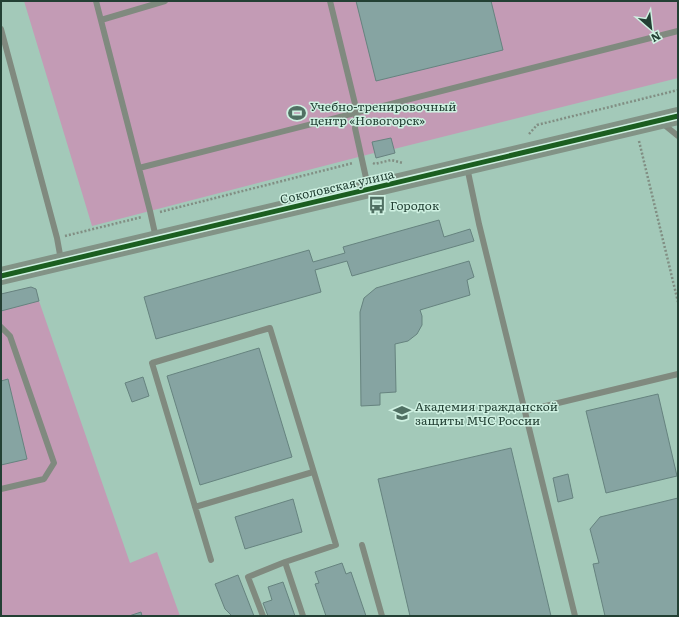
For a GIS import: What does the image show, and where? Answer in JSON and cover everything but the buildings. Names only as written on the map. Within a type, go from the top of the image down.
[{"type":"street","name":"Соколовская улица","points":[[1,276],[678,116]]},
{"type":"lane","points":[[96,1],[151,214],[156,239]]},
{"type":"lane","points":[[101,20],[165,1]]},
{"type":"lane","points":[[330,1],[357,112],[354,128],[369,189]]},
{"type":"lane","points":[[1,29],[57,238],[61,262]]},
{"type":"lane","points":[[139,168],[678,31]]},
{"type":"lane","points":[[660,121],[678,136]]},
{"type":"lane","points":[[467,166],[479,224],[575,616]]},
{"type":"lane","points":[[1,327],[10,336],[54,463],[44,479],[1,489]]},
{"type":"lane","points":[[211,560],[152,363],[270,328],[336,545],[285,562],[248,577],[263,616]]},
{"type":"lane","points":[[525,411],[678,374]]},
{"type":"lane","points":[[195,507],[314,472]]},
{"type":"lane","points":[[362,545],[382,616]]},
{"type":"lane","points":[[285,562],[303,616]]},
{"type":"path","points":[[529,134],[537,125],[678,90]]},
{"type":"path","points":[[638,137],[678,302]]},
{"type":"path","points":[[57,238],[363,160],[375,164],[391,160],[403,163]]},
{"type":"shaded area","name":"Учебно-тренировочный центр «Новогорск»","points":[[24,1],[678,1],[678,78],[394,149],[395,153],[376,158],[374,153],[92,226]]},
{"type":"shaded area","points":[[31,287],[36,289],[130,563],[157,552],[180,616],[1,616],[1,294]]},
{"type":"cycle path","points":[[1,276],[678,116]]},
{"type":"place","name":"Учебно-тренировочный центр «Новогорск»","points":[[297,113]]},
{"type":"place","name":"Городок","points":[[377,205]]},
{"type":"place","name":"Академия гражданской защиты МЧС России","points":[[402,413]]}]
